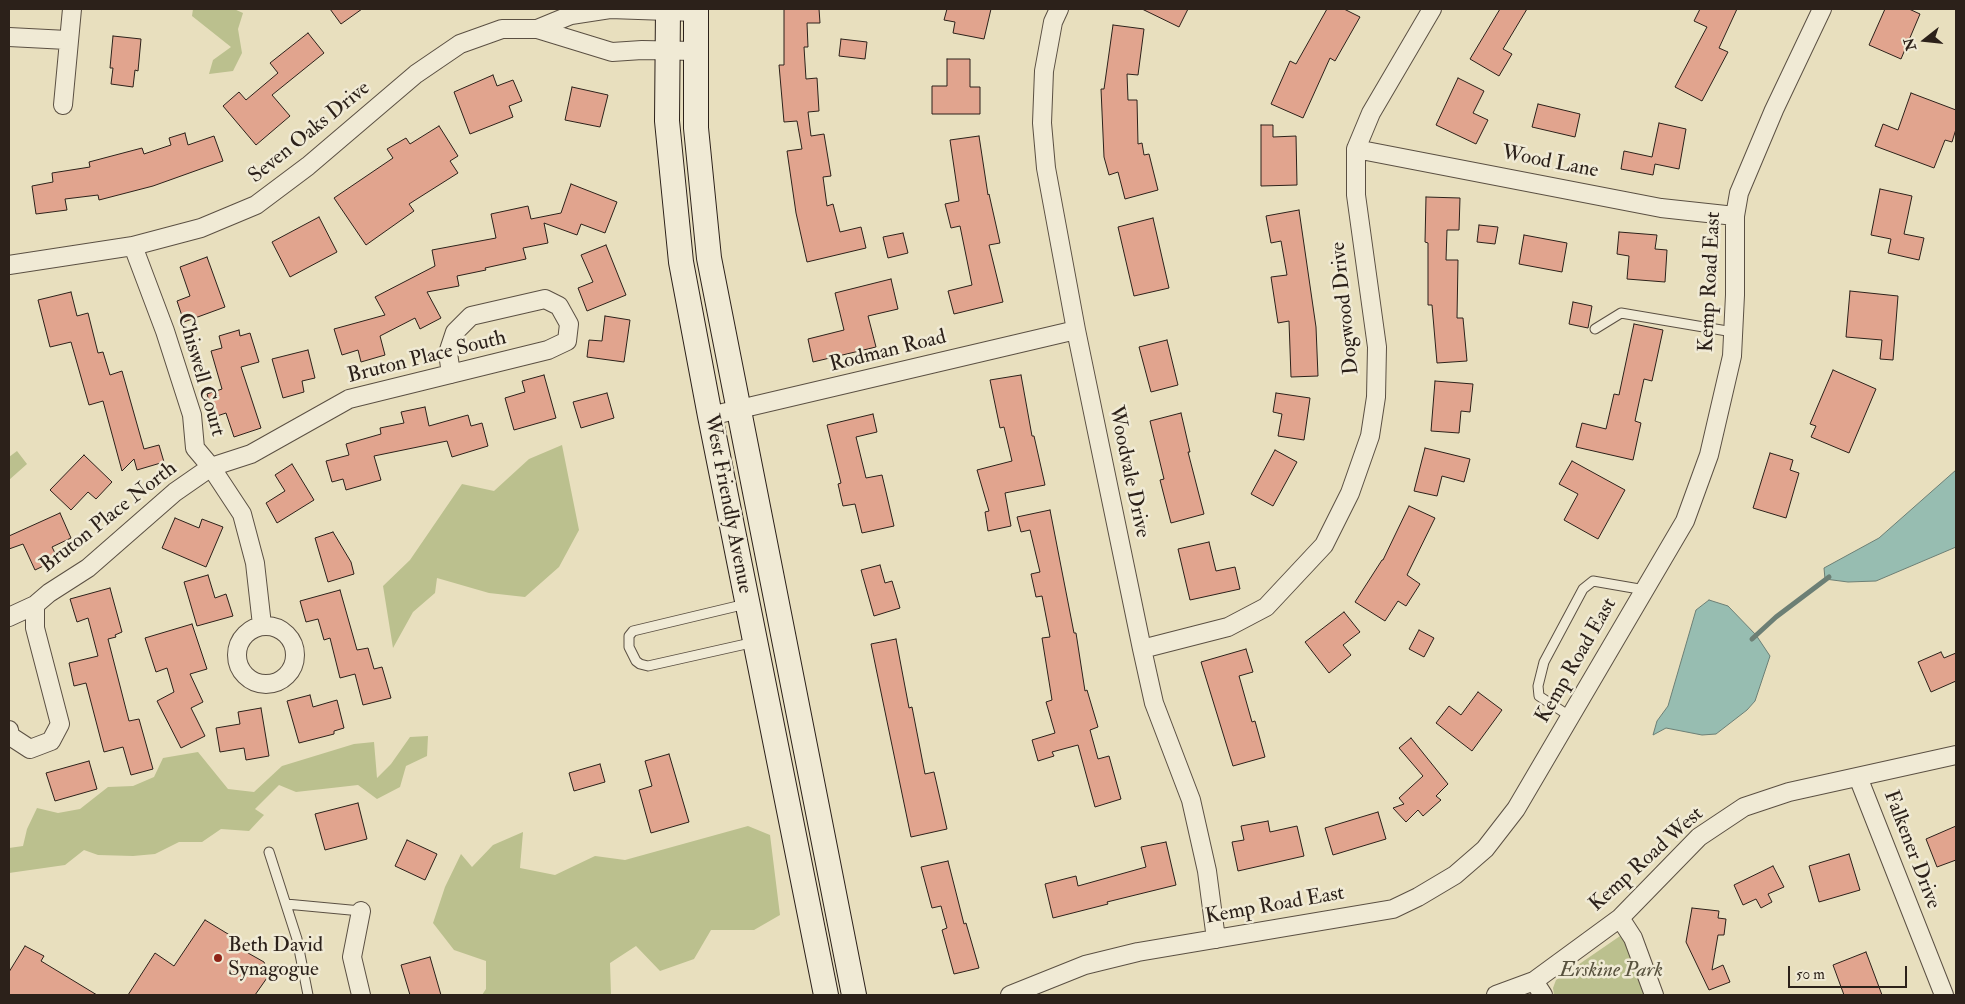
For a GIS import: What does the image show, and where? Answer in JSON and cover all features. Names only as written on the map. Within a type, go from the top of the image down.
[{"type":"main road","name":"West Friendly Avenue","points":[[668,10],[668,121],[681,262],[747,604],[826,995]]},
{"type":"main road","name":"West Friendly Avenue","points":[[696,11],[696,128],[709,258],[854,995]]},
{"type":"street","points":[[63,106],[67,40],[72,9]]},
{"type":"street","name":"Seven Oaks Drive","points":[[537,29],[571,15],[610,9],[696,11]]},
{"type":"street","name":"Woodvale Drive","points":[[1059,9],[1053,22],[1044,71],[1042,123],[1046,168],[1076,330],[1142,649],[1154,703],[1191,800],[1207,872],[1216,939]]},
{"type":"street","name":"Dogwood Drive","points":[[1142,649],[1228,627],[1266,607],[1324,545],[1350,493],[1370,436],[1376,398],[1377,346],[1356,195],[1356,148],[1371,113],[1432,9]]},
{"type":"street","name":"Kemp Road East","points":[[1010,995],[1085,965],[1138,952],[1393,909],[1418,898],[1455,876],[1485,849],[1516,808],[1685,521],[1709,455],[1732,356],[1735,295],[1735,216],[1739,193],[1767,127],[1822,9]]},
{"type":"street","name":"Seven Oaks Drive","points":[[9,265],[133,246],[201,228],[256,205],[308,166],[416,74],[460,44],[502,29],[537,29],[612,52],[695,51]]},
{"type":"street","points":[[9,37],[67,40]]},
{"type":"street","name":"Wood Lane","points":[[1356,148],[1661,208],[1735,216]]},
{"type":"street","name":"Chiswell Court","points":[[133,246],[165,331],[192,415],[195,448],[211,467],[242,514],[255,563],[262,625]]},
{"type":"street","name":"Bruton Place South","points":[[211,467],[251,454],[350,398],[451,374],[548,350],[567,341],[569,324],[559,306],[545,299],[470,316],[455,332],[448,353],[451,374]]},
{"type":"street","name":"Rodman Road","points":[[710,416],[738,411],[1076,330]]},
{"type":"street","name":"Bruton Place North","points":[[9,617],[35,605],[49,593],[88,568],[175,492],[211,467]]},
{"type":"street","points":[[9,730],[10,736],[30,749],[51,741],[60,724],[35,628],[35,605]]},
{"type":"street","name":"Kemp Road West","points":[[1496,995],[1538,988],[1620,918],[1699,837],[1744,807],[1789,792],[1956,755]]},
{"type":"street","name":"Falkener Drive","points":[[1858,776],[1944,995]]},
{"type":"street","points":[[361,911],[352,956],[361,995]]},
{"type":"street","points":[[1620,918],[1633,938],[1654,995]]},
{"type":"lane","points":[[1595,329],[1621,313],[1733,332]]},
{"type":"lane","points":[[1571,716],[1539,696],[1538,686],[1544,662],[1583,589],[1593,581],[1645,590]]},
{"type":"lane","points":[[747,604],[633,631],[628,636],[630,653],[640,664],[648,666],[755,642]]},
{"type":"lane","points":[[269,852],[297,939],[308,995]]},
{"type":"lane","points":[[286,904],[361,911]]},
{"type":"green space","points":[[193,9],[234,9],[243,13],[238,29],[242,53],[233,71],[209,74],[213,60],[231,47],[192,16]]},
{"type":"green space","points":[[562,445],[579,530],[559,567],[525,597],[489,593],[437,578],[435,593],[413,612],[393,648],[383,586],[410,560],[462,484],[494,491],[529,459]]},
{"type":"green space","points":[[17,451],[27,464],[9,480],[9,457]]},
{"type":"green space","points":[[428,736],[427,756],[406,766],[400,787],[377,799],[358,785],[296,792],[279,785],[255,809],[264,815],[249,831],[221,829],[202,842],[179,842],[155,854],[133,856],[98,855],[84,850],[65,865],[9,873],[9,848],[23,846],[27,829],[37,808],[58,813],[80,809],[108,787],[133,786],[154,777],[163,758],[198,752],[228,789],[254,792],[282,766],[354,744],[374,742],[377,778],[391,764],[410,737]]},
{"type":"green space","points":[[748,826],[770,835],[780,915],[754,930],[711,930],[694,959],[660,971],[636,946],[610,963],[611,994],[613,995],[482,995],[486,989],[486,961],[454,950],[433,923],[445,887],[461,854],[472,867],[493,845],[523,832],[520,868],[555,875],[595,856],[625,860]]},
{"type":"green space","name":"Erskine Park","points":[[1623,934],[1645,995],[1554,995],[1553,988],[1556,980]]},
{"type":"water","points":[[1956,470],[1956,547],[1876,581],[1848,582],[1825,579],[1824,568],[1879,538]]},
{"type":"water","points":[[1709,600],[1728,606],[1756,635],[1770,656],[1755,701],[1747,710],[1716,734],[1702,735],[1666,728],[1653,735],[1657,721],[1668,706],[1696,610]]},
{"type":"building","points":[[330,9],[362,9],[341,24]]},
{"type":"building","points":[[784,9],[819,9],[820,23],[807,23],[808,47],[804,47],[806,79],[817,78],[819,111],[808,112],[811,136],[824,134],[831,176],[823,177],[827,206],[833,204],[840,232],[861,227],[866,248],[807,262],[796,213],[787,151],[802,149],[797,121],[784,122],[779,65],[784,65]]},
{"type":"building","points":[[947,9],[991,9],[984,39],[953,33],[955,22],[944,20]]},
{"type":"building","points":[[1142,9],[1188,9],[1179,27]]},
{"type":"building","points":[[1327,9],[1344,9],[1360,17],[1335,61],[1330,58],[1303,118],[1271,104],[1290,61],[1296,64]]},
{"type":"building","points":[[1500,9],[1527,9],[1503,49],[1512,54],[1499,76],[1470,59]]},
{"type":"building","points":[[1700,9],[1737,9],[1719,48],[1728,52],[1702,101],[1675,87],[1707,27],[1694,21]]},
{"type":"building","points":[[1885,9],[1909,9],[1920,14],[1901,59],[1869,45]]},
{"type":"building","points":[[1113,25],[1144,29],[1138,75],[1127,74],[1128,100],[1137,100],[1138,144],[1142,143],[1144,155],[1149,154],[1158,190],[1125,199],[1118,172],[1109,175],[1104,157],[1101,89],[1104,89]]},
{"type":"building","points":[[308,33],[324,53],[272,95],[290,116],[256,145],[223,106],[239,92],[246,100],[278,73],[270,63]]},
{"type":"building","points":[[113,36],[141,39],[138,71],[135,70],[133,87],[111,84],[113,68],[110,68]]},
{"type":"building","points":[[841,39],[867,42],[865,59],[839,56]]},
{"type":"building","points":[[947,59],[970,59],[970,87],[980,87],[980,114],[932,114],[932,86],[947,86]]},
{"type":"building","points":[[493,75],[497,86],[513,80],[522,101],[509,106],[513,117],[470,134],[454,92]]},
{"type":"building","points":[[1458,78],[1484,91],[1473,113],[1488,120],[1476,144],[1436,125]]},
{"type":"building","points":[[572,87],[608,95],[600,127],[565,120]]},
{"type":"building","points":[[1911,93],[1956,110],[1956,129],[1952,142],[1945,140],[1934,168],[1875,146],[1883,124],[1898,130]]},
{"type":"building","points":[[1538,104],[1580,114],[1575,137],[1532,127]]},
{"type":"building","points":[[1659,123],[1686,129],[1679,169],[1655,164],[1653,175],[1621,169],[1624,151],[1652,157]]},
{"type":"building","points":[[1261,125],[1273,125],[1273,137],[1296,136],[1297,185],[1261,186]]},
{"type":"building","points":[[439,126],[458,156],[450,161],[458,173],[409,204],[414,211],[366,245],[334,198],[393,158],[387,149],[406,138],[410,144]]},
{"type":"building","points":[[185,133],[188,145],[214,136],[223,161],[153,186],[99,200],[98,195],[65,199],[67,210],[36,214],[32,186],[53,182],[52,173],[90,167],[89,162],[142,148],[144,154],[171,145],[169,138]]},
{"type":"building","points":[[979,136],[988,195],[1000,243],[989,245],[1003,302],[954,314],[948,291],[972,285],[960,226],[951,228],[945,204],[959,201],[950,140]]},
{"type":"building","points":[[571,184],[617,202],[605,233],[581,224],[577,235],[544,223],[548,243],[523,248],[526,259],[457,276],[459,286],[427,292],[441,318],[420,329],[415,318],[380,336],[385,355],[361,362],[358,350],[342,355],[334,329],[385,315],[375,297],[435,266],[432,250],[496,238],[491,214],[528,206],[531,219],[561,213]]},
{"type":"building","points":[[1880,189],[1912,196],[1904,234],[1924,238],[1919,260],[1888,253],[1891,239],[1871,235]]},
{"type":"building","points":[[1426,197],[1460,198],[1459,230],[1447,230],[1446,260],[1458,260],[1457,318],[1463,318],[1467,361],[1437,363],[1432,305],[1428,305],[1428,243],[1425,242]]},
{"type":"building","points":[[1299,210],[1316,327],[1318,376],[1291,377],[1289,321],[1278,323],[1271,277],[1287,275],[1281,241],[1271,243],[1266,216]]},
{"type":"building","points":[[319,217],[337,252],[290,277],[272,242]]},
{"type":"building","points":[[1153,218],[1169,288],[1134,296],[1118,227]]},
{"type":"building","points":[[1479,225],[1498,227],[1495,244],[1477,242]]},
{"type":"building","points":[[1619,232],[1657,235],[1655,249],[1667,250],[1665,282],[1627,279],[1629,256],[1617,254]]},
{"type":"building","points":[[903,233],[908,253],[888,258],[883,237]]},
{"type":"building","points":[[1524,235],[1567,243],[1562,272],[1519,264]]},
{"type":"building","points":[[606,245],[626,295],[587,311],[578,288],[593,282],[581,255]]},
{"type":"building","points":[[207,257],[225,307],[184,322],[177,301],[190,296],[180,267]]},
{"type":"building","points":[[891,279],[898,309],[868,316],[876,347],[813,362],[808,339],[844,330],[835,293]]},
{"type":"building","points":[[1850,291],[1898,296],[1893,360],[1880,359],[1882,340],[1846,337]]},
{"type":"building","points":[[71,292],[77,316],[88,313],[98,353],[103,352],[110,375],[122,371],[144,449],[159,445],[164,462],[137,470],[134,459],[122,471],[103,401],[89,405],[71,342],[50,347],[38,300]]},
{"type":"building","points":[[1573,302],[1592,306],[1588,328],[1569,324]]},
{"type":"building","points":[[605,316],[630,320],[624,362],[587,357],[589,340],[602,341]]},
{"type":"building","points":[[1634,324],[1663,330],[1652,381],[1644,379],[1635,421],[1641,423],[1633,460],[1576,447],[1582,423],[1606,429],[1614,394],[1619,395]]},
{"type":"building","points":[[239,330],[240,336],[250,333],[259,362],[241,367],[261,428],[234,437],[226,413],[214,417],[207,394],[222,389],[211,351],[222,348],[219,336]]},
{"type":"building","points":[[1167,340],[1178,385],[1151,392],[1139,347]]},
{"type":"building","points":[[308,350],[315,378],[302,381],[304,392],[283,398],[272,359]]},
{"type":"building","points":[[1833,370],[1876,389],[1849,453],[1811,437],[1816,426],[1810,424]]},
{"type":"building","points":[[544,375],[556,418],[514,430],[505,398],[525,392],[522,381]]},
{"type":"building","points":[[1021,375],[1032,436],[1034,436],[1045,485],[1005,493],[1011,526],[988,531],[985,512],[989,511],[977,470],[1012,461],[1004,427],[1000,428],[990,380]]},
{"type":"building","points":[[1435,381],[1473,384],[1470,412],[1461,411],[1459,433],[1431,431]]},
{"type":"building","points":[[607,393],[614,418],[581,428],[573,402]]},
{"type":"building","points":[[1276,393],[1310,398],[1304,440],[1278,436],[1282,414],[1273,412]]},
{"type":"building","points":[[425,407],[429,426],[468,415],[471,426],[482,423],[488,446],[452,457],[447,441],[374,456],[381,480],[346,490],[343,479],[332,482],[326,461],[349,455],[346,444],[381,434],[380,428],[404,423],[401,412]]},
{"type":"building","points":[[1181,413],[1190,452],[1188,452],[1204,514],[1171,523],[1160,480],[1164,479],[1150,421]]},
{"type":"building","points":[[873,414],[877,432],[856,437],[866,478],[882,475],[894,526],[862,533],[855,504],[843,506],[838,484],[841,483],[827,425]]},
{"type":"building","points":[[1425,448],[1470,459],[1464,482],[1442,476],[1437,496],[1414,491]]},
{"type":"building","points":[[1275,450],[1297,462],[1273,506],[1251,494]]},
{"type":"building","points":[[1770,453],[1793,460],[1790,470],[1799,473],[1786,518],[1753,508]]},
{"type":"building","points":[[84,455],[112,482],[96,499],[88,492],[71,510],[50,490]]},
{"type":"building","points":[[1572,461],[1625,490],[1598,539],[1564,520],[1578,494],[1559,484]]},
{"type":"building","points":[[292,464],[314,500],[277,523],[266,503],[285,491],[275,475]]},
{"type":"building","points":[[1409,506],[1435,518],[1407,575],[1420,584],[1406,606],[1398,601],[1385,621],[1355,602],[1383,560]]},
{"type":"building","points":[[1050,510],[1074,633],[1076,633],[1085,691],[1087,690],[1098,727],[1090,730],[1098,759],[1109,756],[1121,799],[1095,807],[1078,745],[1052,752],[1054,756],[1038,761],[1032,740],[1055,733],[1046,702],[1052,700],[1042,638],[1050,637],[1042,596],[1036,597],[1031,574],[1040,572],[1030,530],[1021,532],[1017,517]]},
{"type":"building","points":[[60,513],[71,538],[52,547],[58,559],[35,570],[23,544],[9,549],[9,536]]},
{"type":"building","points":[[175,518],[199,528],[202,519],[223,527],[206,567],[162,548]]},
{"type":"building","points":[[333,532],[351,562],[354,574],[328,582],[315,538]]},
{"type":"building","points":[[1209,542],[1216,571],[1235,567],[1240,589],[1190,600],[1178,549]]},
{"type":"building","points":[[880,565],[885,583],[892,581],[900,608],[874,616],[861,570]]},
{"type":"building","points":[[208,575],[215,598],[226,594],[233,616],[197,626],[184,582]]},
{"type":"building","points":[[110,588],[122,632],[115,635],[116,637],[108,639],[129,721],[139,719],[153,769],[131,775],[123,747],[104,752],[86,683],[74,686],[69,663],[98,656],[88,618],[77,622],[70,599]]},
{"type":"building","points":[[340,590],[357,650],[368,648],[374,669],[382,667],[391,698],[363,705],[355,674],[340,678],[330,638],[324,640],[318,619],[306,622],[300,601]]},
{"type":"building","points":[[1344,612],[1360,632],[1343,645],[1351,655],[1329,673],[1305,642]]},
{"type":"building","points":[[192,624],[207,669],[190,674],[203,702],[191,708],[205,736],[181,748],[157,701],[174,692],[167,668],[156,672],[145,638]]},
{"type":"building","points":[[1419,630],[1434,638],[1424,657],[1409,649]]},
{"type":"building","points":[[896,639],[909,708],[912,707],[925,774],[934,772],[947,829],[911,837],[871,644]]},
{"type":"building","points":[[1246,649],[1253,672],[1239,676],[1252,722],[1255,721],[1265,757],[1233,766],[1201,662]]},
{"type":"building","points":[[1941,652],[1944,658],[1956,653],[1956,681],[1931,692],[1918,662]]},
{"type":"building","points":[[1478,692],[1502,710],[1472,751],[1436,723],[1449,706],[1461,715]]},
{"type":"building","points":[[310,695],[313,707],[337,700],[344,728],[334,731],[334,734],[299,743],[287,701]]},
{"type":"building","points":[[261,708],[269,756],[246,760],[244,748],[220,752],[216,728],[240,724],[238,712]]},
{"type":"building","points":[[1411,738],[1448,784],[1436,796],[1441,800],[1423,816],[1418,810],[1406,822],[1393,808],[1404,804],[1399,798],[1423,776],[1399,748]]},
{"type":"building","points":[[669,754],[689,822],[651,833],[639,790],[652,786],[645,761]]},
{"type":"building","points":[[89,761],[97,789],[55,801],[46,773]]},
{"type":"building","points":[[600,764],[605,782],[574,791],[569,773]]},
{"type":"building","points":[[358,803],[367,839],[325,850],[315,814]]},
{"type":"building","points":[[1378,812],[1386,839],[1333,855],[1325,828]]},
{"type":"building","points":[[1268,821],[1270,832],[1297,826],[1304,856],[1238,871],[1232,842],[1244,840],[1241,826]]},
{"type":"building","points":[[1956,826],[1956,860],[1937,867],[1926,839]]},
{"type":"building","points":[[407,840],[437,854],[425,880],[395,866]]},
{"type":"building","points":[[1166,842],[1176,885],[1053,918],[1045,884],[1076,876],[1078,886],[1146,867],[1141,847]]},
{"type":"building","points":[[1849,854],[1860,890],[1819,902],[1809,866]]},
{"type":"building","points":[[948,861],[964,924],[966,923],[979,968],[954,974],[942,930],[947,928],[941,906],[932,908],[921,867]]},
{"type":"building","points":[[1773,866],[1784,887],[1768,894],[1772,902],[1761,908],[1756,899],[1743,905],[1734,885]]},
{"type":"building","points":[[1692,908],[1719,911],[1718,918],[1726,919],[1724,935],[1718,935],[1712,970],[1723,965],[1730,982],[1709,990],[1686,942]]},
{"type":"building","name":"Beth David Synagogue","points":[[205,920],[251,948],[248,953],[264,962],[269,975],[255,995],[128,995],[155,953],[174,966]]},
{"type":"building","points":[[25,946],[44,956],[41,961],[97,995],[9,995],[9,972]]},
{"type":"building","points":[[1866,952],[1882,995],[1844,995],[1833,965]]},
{"type":"building","points":[[430,957],[441,995],[410,995],[401,965]]},
{"type":"waterway","points":[[1752,639],[1776,617],[1829,577]]},
{"type":"place","name":"Beth David Synagogue","points":[[218,958]]}]
